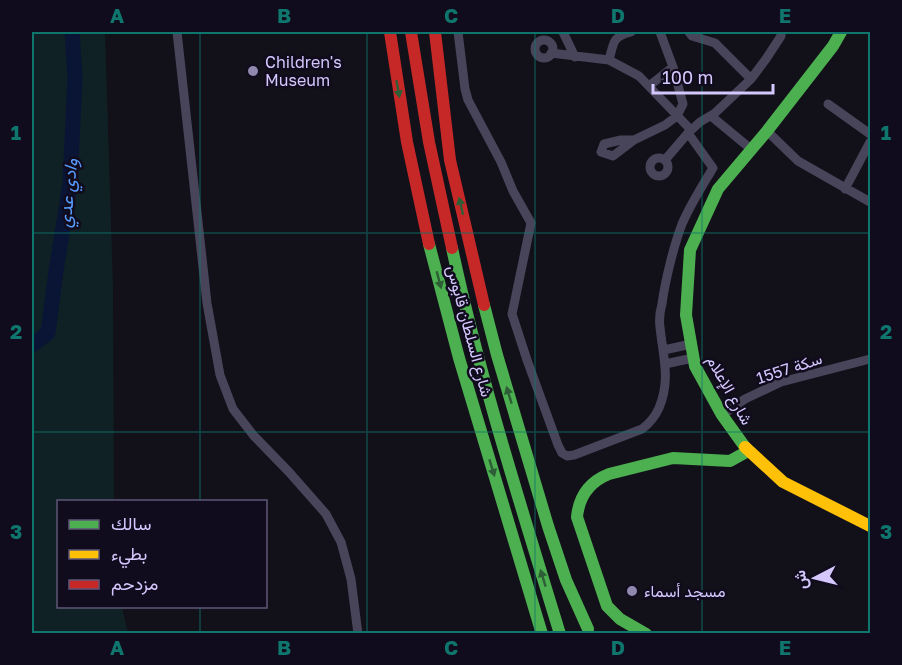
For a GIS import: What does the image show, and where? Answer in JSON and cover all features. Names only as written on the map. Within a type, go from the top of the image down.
[{"type":"main road","name":"شارع السلطان قابوس","points":[[390,32],[408,146],[432,256],[464,377],[541,633]]},
{"type":"main road","name":"شارع السلطان قابوس","points":[[411,32],[429,141],[479,363],[560,633]]},
{"type":"main road","points":[[424,32],[457,272]]},
{"type":"main road","points":[[435,32],[450,160],[494,345],[566,580],[590,631]]},
{"type":"main road","name":"شارع الإعلام","points":[[841,32],[833,46],[767,131],[718,189],[690,250],[686,315],[695,366],[722,415],[748,451],[783,482],[870,526]]},
{"type":"main road","points":[[498,432],[522,475],[562,592],[574,612],[590,631]]},
{"type":"main road","points":[[645,633],[614,616],[607,606],[577,517],[579,500],[595,481],[609,474],[673,458],[730,461],[748,451]]},
{"type":"street","points":[[177,32],[207,303],[220,375],[233,409],[254,436],[326,514],[340,542],[351,579],[358,633]]},
{"type":"street","points":[[458,32],[468,100],[531,223],[512,314],[562,453],[567,456],[642,429],[649,424],[657,412],[664,396],[666,379],[659,324],[662,303],[682,225],[713,168],[677,116],[639,76],[609,60],[551,53]]},
{"type":"street","points":[[563,32],[575,57]]},
{"type":"street","points":[[609,60],[615,39],[631,32]]},
{"type":"street","points":[[634,140],[665,125],[677,116],[682,104],[674,67],[660,32]]},
{"type":"street","points":[[689,32],[692,36],[715,43],[751,79]]},
{"type":"street","points":[[665,160],[689,132],[700,122],[716,113],[751,79],[781,36],[781,32]]},
{"type":"street","points":[[649,86],[674,67]]},
{"type":"street","points":[[828,104],[869,130]]},
{"type":"street","points":[[711,116],[751,149]]},
{"type":"street","points":[[767,131],[798,161],[870,202]]},
{"type":"street","points":[[845,189],[870,142]]},
{"type":"street","points":[[663,350],[691,344]]},
{"type":"street","points":[[665,364],[693,358]]},
{"type":"street","name":"سكة 1557","points":[[722,415],[744,399],[781,382],[870,359]]},
{"type":"shaded area","points":[[32,32],[105,32],[113,288],[114,500],[57,500],[57,608],[122,608],[128,633],[32,633]]},
{"type":"waterway","name":"وادي عدي","points":[[32,345],[48,333],[70,184],[75,77],[72,32]]},
{"type":"traffic: fast","points":[[745,447],[722,415],[695,366],[686,315],[690,250],[718,189],[767,131],[833,46],[841,32]]},
{"type":"traffic: fast","points":[[429,244],[459,358],[542,634]]},
{"type":"traffic: fast","points":[[452,248],[488,394],[560,634]]},
{"type":"traffic: fast","points":[[484,305],[548,526],[566,580],[588,629]]},
{"type":"traffic: fast","points":[[646,634],[620,619],[607,606],[577,517],[583,496],[596,481],[609,474],[673,458],[730,461],[748,451]]},
{"type":"traffic: slow","points":[[745,447],[783,482],[870,526]]},
{"type":"traffic: jam","points":[[390,32],[407,142],[429,244]]},
{"type":"traffic: jam","points":[[411,32],[429,142],[452,248]]},
{"type":"traffic: jam","points":[[435,32],[450,160],[484,305]]},
{"type":"place","name":"Children's Museum","points":[[253,71]]},
{"type":"place","name":"مسجد أسماء","points":[[632,591]]}]
